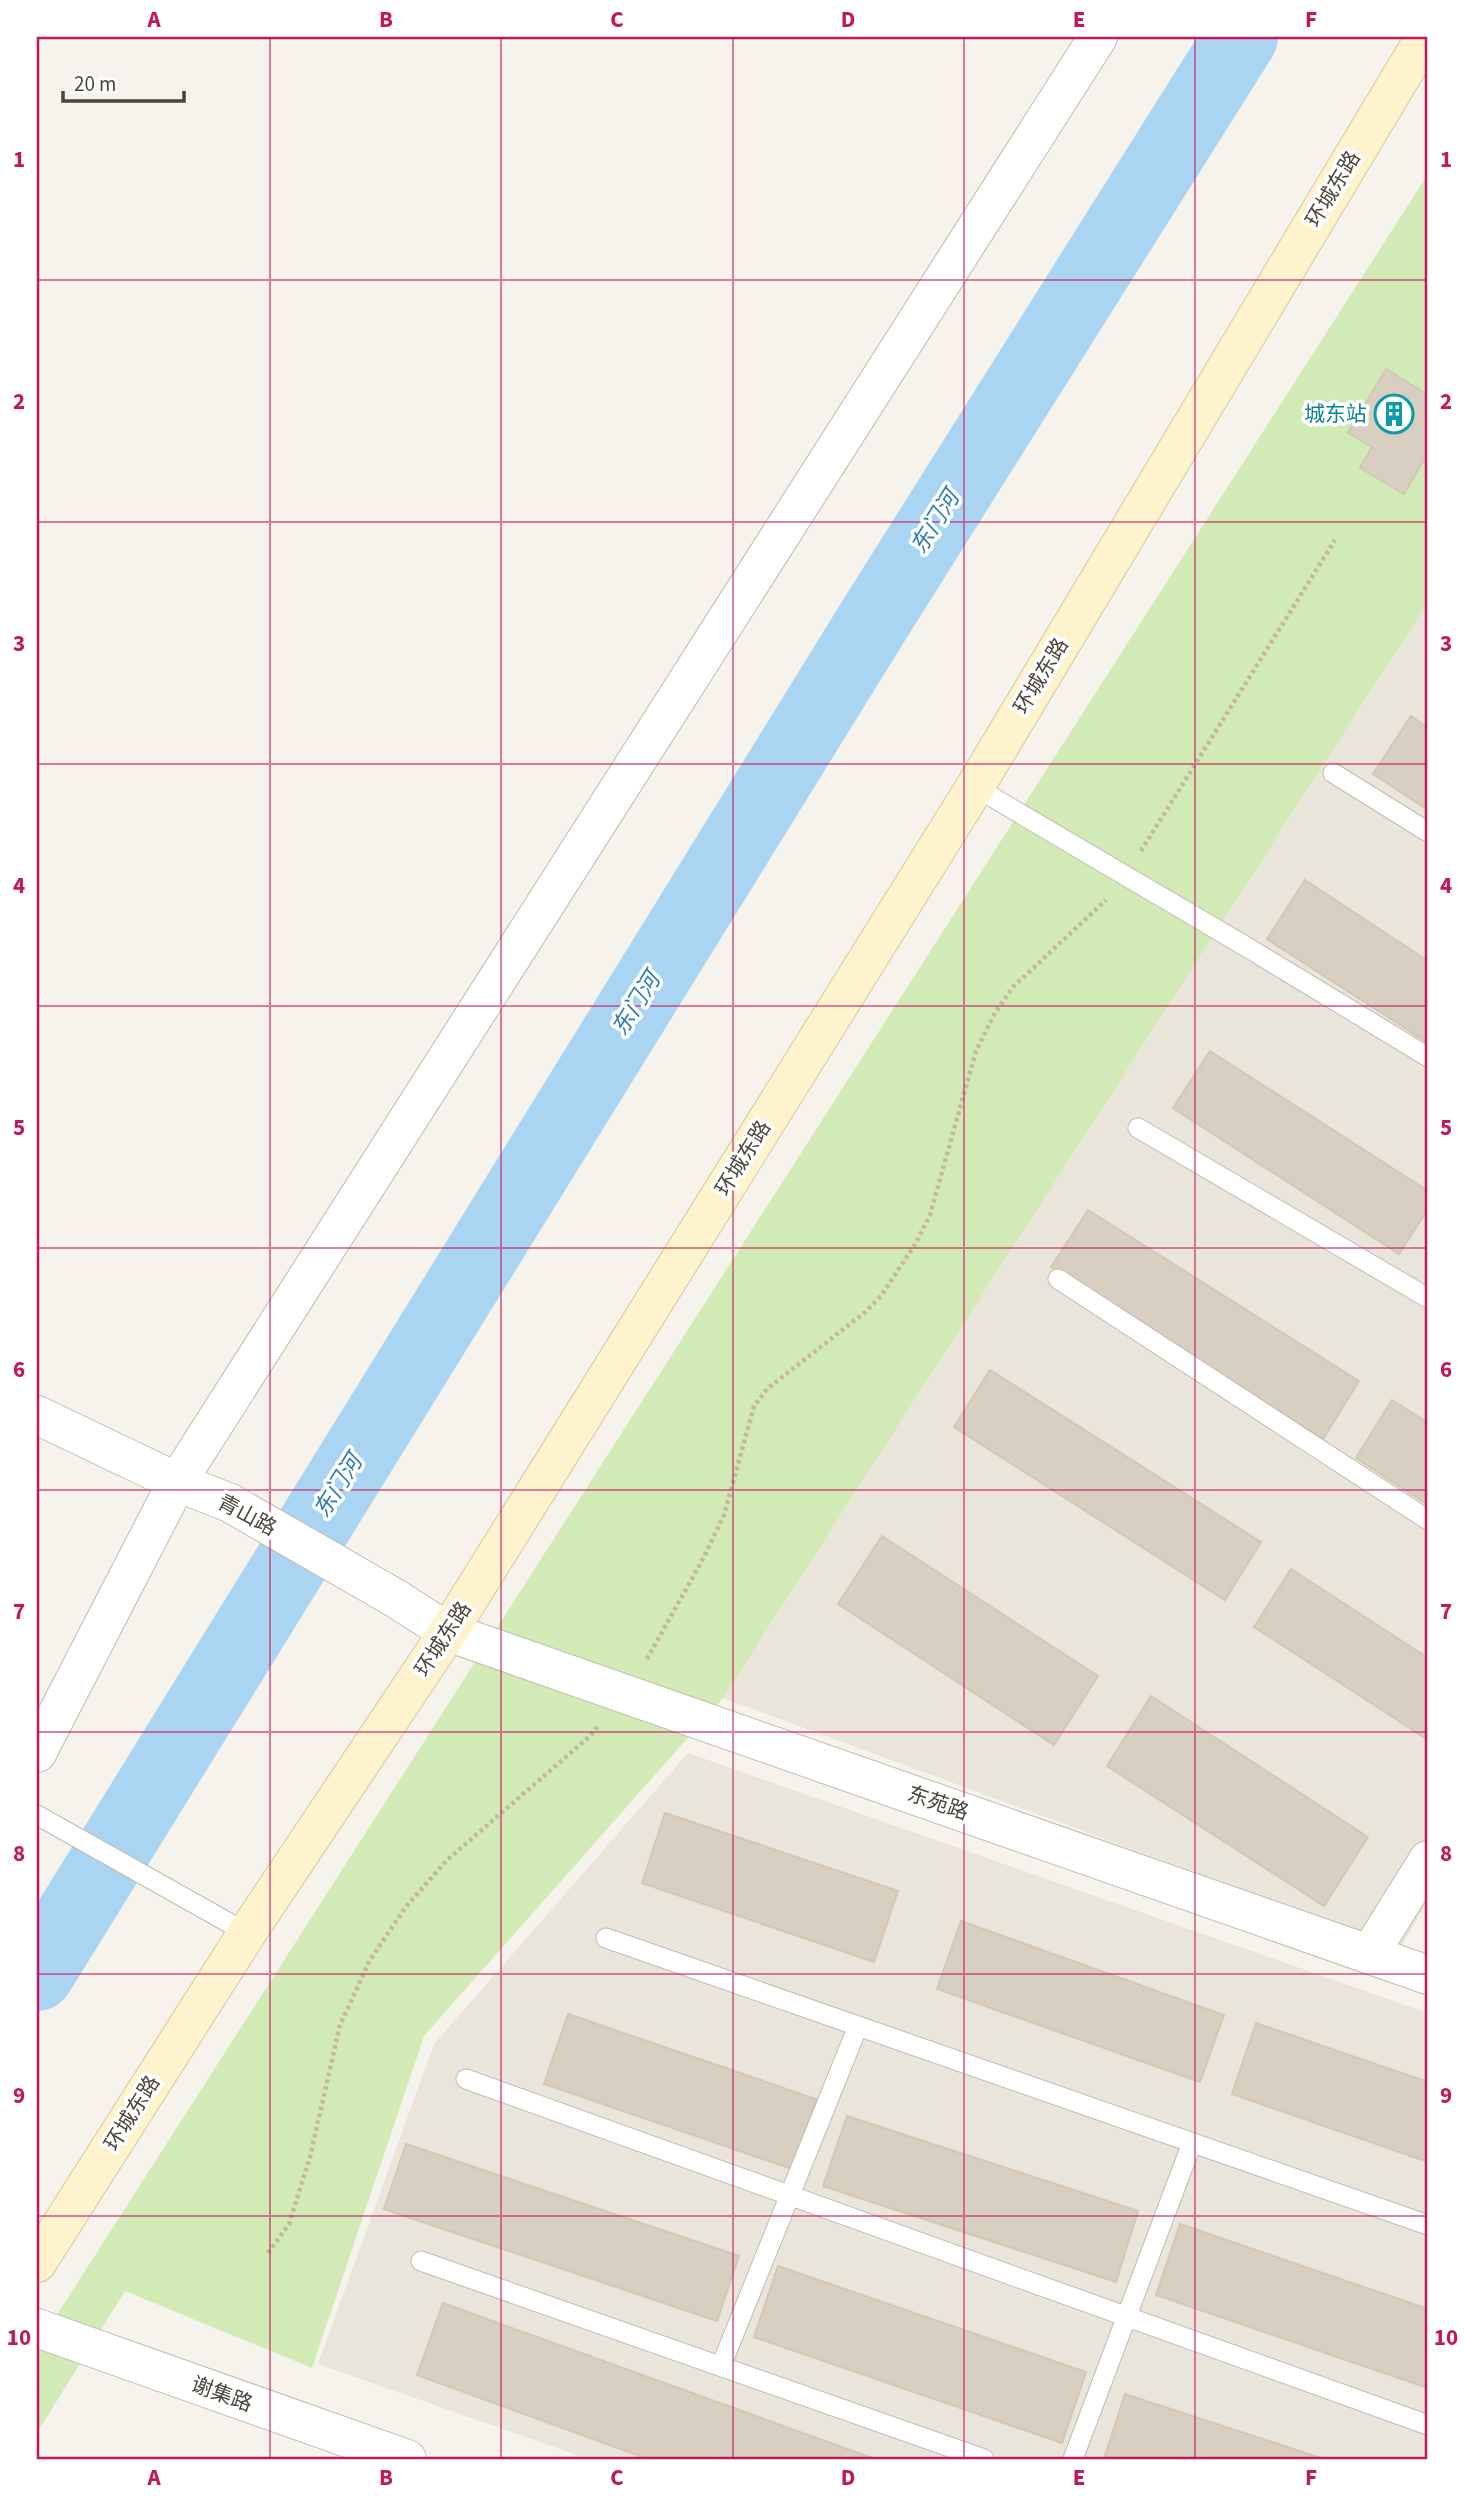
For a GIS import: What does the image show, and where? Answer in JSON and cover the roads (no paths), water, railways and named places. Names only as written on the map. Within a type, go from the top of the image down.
[{"type":"main road","name":"环城东路","points":[[37,2263],[247,1933],[448,1632],[975,787],[1425,37]]},
{"type":"street","points":[[37,1753],[177,1482],[1098,37]]},
{"type":"street","name":"青山路","points":[[37,1415],[177,1482],[230,1503],[395,1598],[448,1632]]},
{"type":"street","name":"东苑路","points":[[448,1632],[1428,1975]]},
{"type":"street","points":[[1370,1953],[1428,1860]]},
{"type":"street","name":"谢集路","points":[[37,2328],[407,2459]]},
{"type":"lane","points":[[1333,773],[1428,832]]},
{"type":"lane","points":[[975,787],[1428,1057]]},
{"type":"lane","points":[[1138,1128],[1428,1298]]},
{"type":"lane","points":[[1058,1279],[1428,1520]]},
{"type":"lane","points":[[37,1815],[247,1933]]},
{"type":"lane","points":[[606,1938],[1428,2225]]},
{"type":"lane","points":[[721,2367],[858,2026]]},
{"type":"lane","points":[[466,2078],[1428,2425]]},
{"type":"lane","points":[[1073,2459],[1192,2143]]},
{"type":"lane","points":[[421,2260],[984,2459]]},
{"type":"waterway","name":"东门河","points":[[37,1974],[876,617],[1241,37]]},
{"type":"place","name":"城东站","points":[[1394,414]]}]
